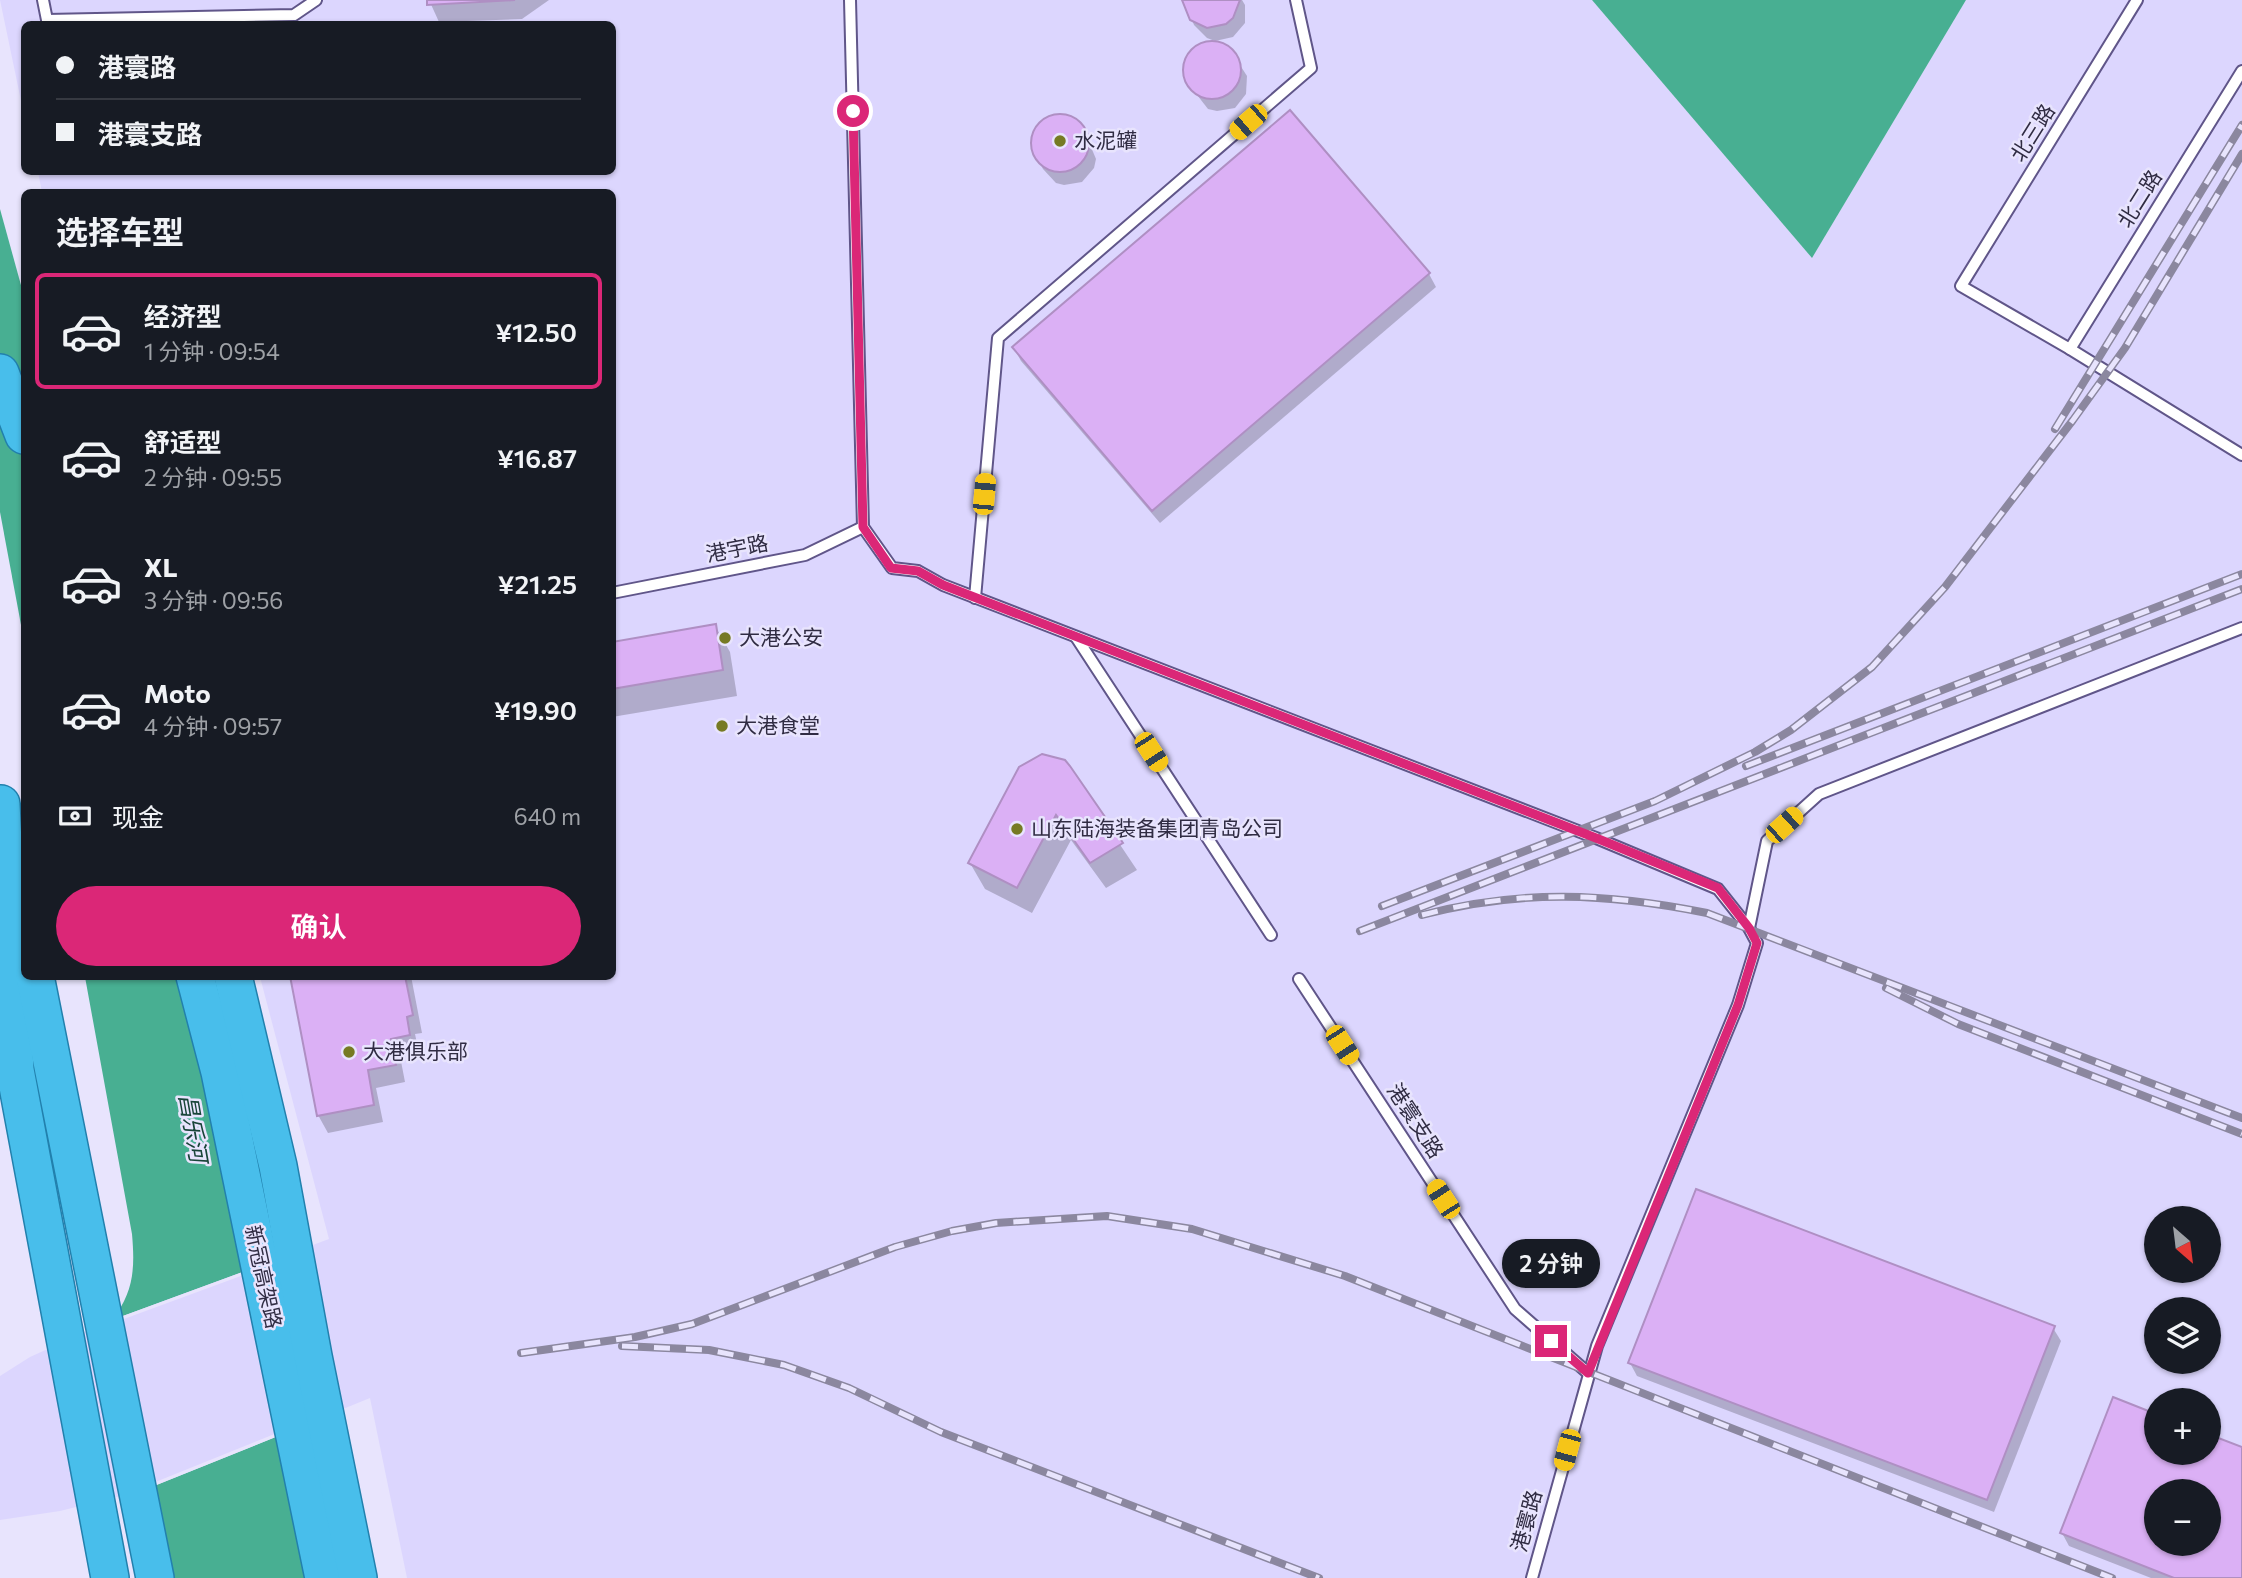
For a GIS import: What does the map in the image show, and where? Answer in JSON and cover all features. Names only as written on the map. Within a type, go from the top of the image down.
[{"type":"highway","points":[[0,373],[21,427]]},
{"type":"highway","points":[[1,801],[21,908]]},
{"type":"highway","points":[[1,801],[15,1070],[110,1578]]},
{"type":"highway","points":[[36,980],[155,1578]]},
{"type":"highway","name":"新冠高架路","points":[[196,980],[220,1072],[324,1578]]},
{"type":"highway","points":[[234,980],[278,1166],[358,1578]]},
{"type":"lane","points":[[43,0],[47,20],[294,15],[316,0]]},
{"type":"lane","points":[[850,0],[863,527],[891,568],[918,571],[975,598],[1596,838],[1718,888],[1749,928]]},
{"type":"lane","points":[[975,598],[998,338],[1311,68],[1297,0]]},
{"type":"lane","name":"北三路","points":[[2070,349],[1961,286],[2137,0]]},
{"type":"lane","name":"北二路","points":[[2070,349],[2242,71]]},
{"type":"lane","points":[[2070,349],[2242,455]]},
{"type":"lane","name":"港宇路","points":[[616,592],[805,555],[863,527]]},
{"type":"lane","name":"港寰路","points":[[1532,1578],[1588,1373],[1738,1005],[1757,943],[1749,928],[1768,841],[1818,794],[2242,628]]},
{"type":"lane","points":[[1076,637],[1271,935]]},
{"type":"lane","name":"港寰支路","points":[[1299,979],[1515,1308],[1588,1373]]},
{"type":"shaded area","points":[[0,0],[1592,0],[1812,258],[1966,0],[2242,0],[2242,1578],[407,1578],[370,1398],[144,1490],[60,1511],[0,1520],[0,1376],[30,1357],[112,1320],[329,1239],[261,980],[616,980],[616,189],[41,189],[39,175],[616,175],[616,21],[21,21],[21,101]]},
{"type":"water","points":[[1592,0],[1966,0],[1812,258]]},
{"type":"water","points":[[0,209],[21,285],[21,625],[0,512]]},
{"type":"water","name":"昌乐河","points":[[86,980],[196,980],[248,1270],[112,1320],[129,1289],[133,1258],[132,1234]]},
{"type":"water","points":[[283,1434],[312,1578],[161,1578],[144,1490]]},
{"type":"pier","points":[[248,1270],[249,1273],[113,1323],[112,1320]]},
{"type":"pier","points":[[282,1431],[283,1434],[144,1490],[143,1487]]},
{"type":"building","points":[[427,0],[515,0],[427,5]]},
{"type":"building","points":[[1182,0],[1240,0],[1233,18],[1226,24],[1207,28],[1190,20]]},
{"type":"building","points":[[1206,41],[1218,41],[1233,49],[1241,64],[1241,76],[1233,91],[1218,99],[1206,99],[1191,91],[1183,76],[1183,64],[1191,49]]},
{"type":"building","points":[[1290,110],[1430,273],[1152,511],[1012,347]]},
{"type":"building","name":"水泥罐","points":[[1054,114],[1066,114],[1081,122],[1089,137],[1089,149],[1081,164],[1066,172],[1054,172],[1039,164],[1031,149],[1031,137],[1039,122]]},
{"type":"building","points":[[716,624],[723,670],[616,688],[616,641]]},
{"type":"building","name":"山东陆海装备集团青岛公司","points":[[1042,754],[1065,760],[1123,843],[1090,863],[1056,815],[1017,888],[968,863],[1019,767]]},
{"type":"building","name":"大港俱乐部","points":[[291,980],[406,980],[413,1015],[407,1017],[410,1035],[391,1039],[396,1065],[368,1070],[374,1105],[317,1116]]},
{"type":"building","points":[[1696,1189],[2055,1326],[1987,1500],[1628,1363]]},
{"type":"building","points":[[2113,1397],[2144,1409],[2144,1465],[2221,1465],[2221,1439],[2242,1447],[2242,1578],[2174,1578],[2060,1533]]},
{"type":"railway","points":[[2055,429],[2242,125]]},
{"type":"railway","points":[[1382,906],[1655,801],[1755,752],[1791,730],[1872,667],[1945,587],[2125,348],[2242,154]]},
{"type":"railway","points":[[1746,766],[2242,574]]},
{"type":"railway","points":[[1360,931],[2242,589]]},
{"type":"railway","points":[[1422,915],[1494,901],[1564,897],[1634,901],[1707,913],[2242,1118]]},
{"type":"railway","points":[[1886,988],[1958,1024],[2242,1134]]},
{"type":"railway","points":[[521,1353],[635,1337],[692,1324],[895,1247],[952,1231],[996,1223],[1107,1216],[1192,1229],[1345,1276],[2112,1578]]},
{"type":"railway","points":[[622,1346],[709,1350],[784,1365],[849,1388],[941,1432],[1319,1578]]},
{"type":"place","name":"水泥罐","points":[[1060,141]]},
{"type":"place","name":"大港公安","points":[[725,638]]},
{"type":"place","name":"大港食堂","points":[[722,726]]},
{"type":"place","name":"山东陆海装备集团青岛公司","points":[[1017,829]]},
{"type":"place","name":"大港俱乐部","points":[[349,1052]]},
{"type":"route","points":[[853,111],[863,527],[891,568],[918,571],[943,585],[1596,838],[1718,888],[1749,928],[1757,943],[1738,1005],[1588,1373],[1551,1341]]}]
